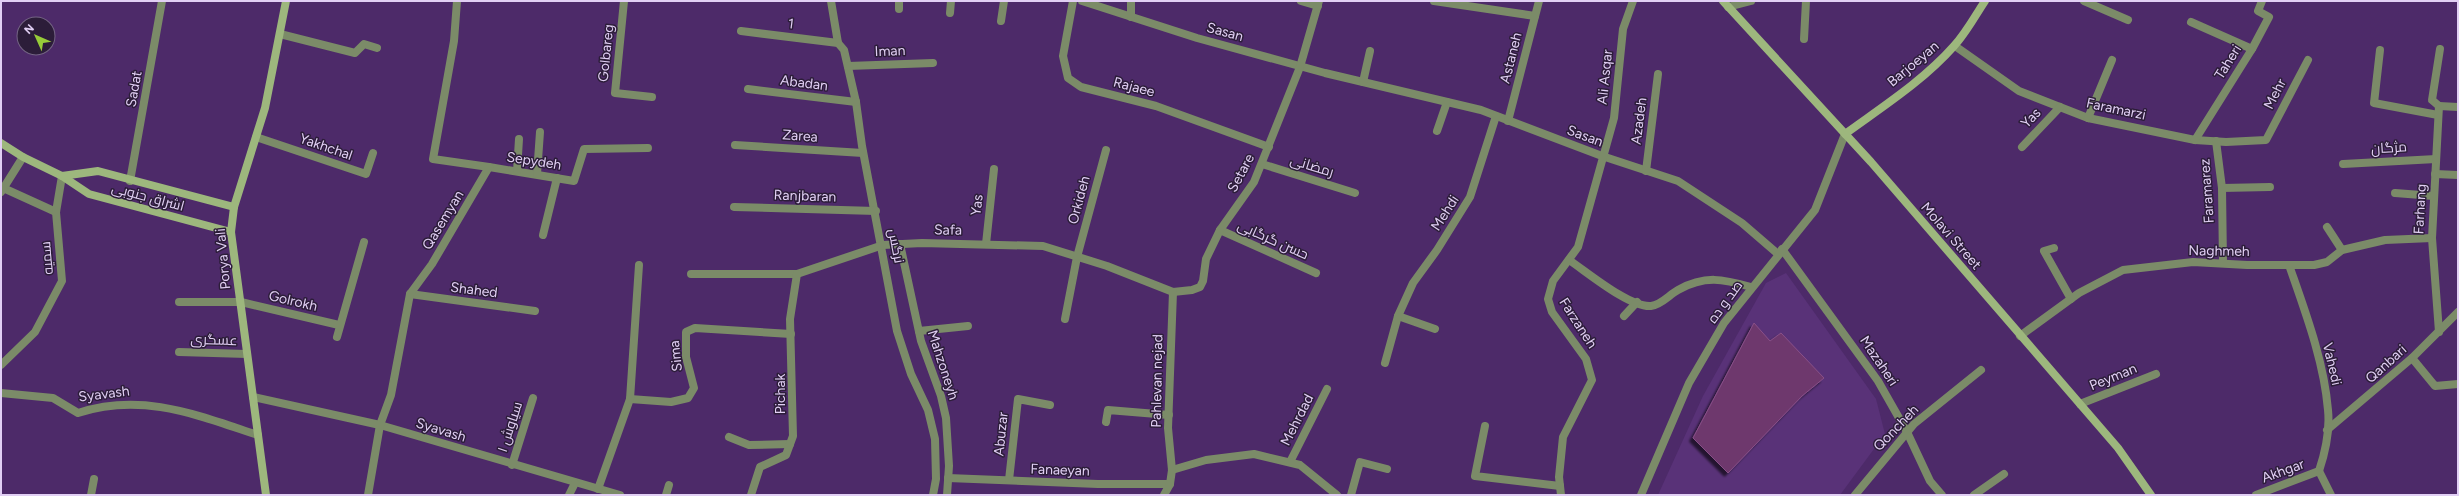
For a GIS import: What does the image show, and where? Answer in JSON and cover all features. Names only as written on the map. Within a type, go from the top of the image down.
[{"type":"main road","name":"Porya Vali","points":[[266,495],[231,232],[234,206],[265,108],[286,1]]},
{"type":"main road","name":"Barjoeyan","points":[[1845,134],[1914,83],[1955,46],[1985,1]]},
{"type":"main road","name":"Molavi Street","points":[[1726,4],[1845,134],[2080,404],[2118,448],[2151,495]]},
{"type":"main road","name":"اشراق جنوبی","points":[[1,143],[23,157],[62,176],[89,194],[231,232]]},
{"type":"main road","name":"اشراق جنوبی","points":[[62,176],[98,171],[130,181],[234,206]]},
{"type":"street","name":"Sadat","points":[[130,181],[162,1]]},
{"type":"street","points":[[457,1],[454,40],[433,159],[489,167]]},
{"type":"street","name":"Golbareg","points":[[624,1],[614,94],[652,97]]},
{"type":"street","name":"نرگس","points":[[831,1],[838,43],[844,50],[856,102],[863,152],[883,245],[897,331],[911,374],[928,410],[935,439],[936,479],[933,495]]},
{"type":"street","points":[[950,13],[951,1]]},
{"type":"street","points":[[1001,20],[1004,1]]},
{"type":"street","name":"Rajaee","points":[[1073,1],[1063,56],[1068,78],[1081,87],[1156,106],[1269,147]]},
{"type":"street","name":"Sasan","points":[[1082,1],[1197,38],[1363,82],[1481,110],[1602,156],[1678,181],[1742,223],[1780,251]]},
{"type":"street","points":[[1131,1],[1131,17]]},
{"type":"street","points":[[1301,1],[1319,3]]},
{"type":"street","points":[[1434,1],[1457,3],[1535,16]]},
{"type":"street","name":"Astaneh","points":[[1508,121],[1539,1]]},
{"type":"street","name":"Ali Asqar","points":[[1602,156],[1614,118],[1623,29],[1633,1]]},
{"type":"street","points":[[1726,4],[1751,1]]},
{"type":"street","points":[[1804,39],[1806,1]]},
{"type":"street","points":[[2084,1],[2128,20]]},
{"type":"street","name":"Taheri","points":[[2196,140],[2252,49],[2269,17],[2258,12],[2262,1]]},
{"type":"street","name":"Setare","points":[[1200,287],[1203,281],[1206,259],[1220,230],[1254,182],[1262,164],[1300,66],[1319,3]]},
{"type":"street","points":[[2191,22],[2252,49]]},
{"type":"street","name":"1","points":[[741,31],[838,43]]},
{"type":"street","points":[[280,34],[355,53],[364,44],[377,48]]},
{"type":"street","name":"Faramarzi","points":[[1955,46],[2019,91],[2088,118],[2196,140],[2226,142],[2266,140]]},
{"type":"street","points":[[2440,49],[2432,100],[2439,106],[2458,107]]},
{"type":"street","points":[[2380,50],[2374,103],[2438,115]]},
{"type":"street","points":[[1363,82],[1370,51]]},
{"type":"street","points":[[2088,118],[2112,60]]},
{"type":"street","name":"Mehr","points":[[2266,140],[2308,60]]},
{"type":"street","name":"Iman","points":[[848,66],[933,63]]},
{"type":"street","name":"Azadeh","points":[[1646,171],[1658,74]]},
{"type":"street","name":"Abadan","points":[[748,89],[856,102]]},
{"type":"street","points":[[1437,131],[1446,102]]},
{"type":"street","name":"Yas","points":[[2022,147],[2060,106]]},
{"type":"street","name":"Farhang","points":[[2438,332],[2432,238],[2439,106]]},
{"type":"street","name":"Mehdi","points":[[1385,364],[1398,316],[1413,283],[1437,250],[1470,197],[1496,116]]},
{"type":"street","points":[[537,174],[540,132]]},
{"type":"street","name":"صد و ده","points":[[1641,495],[1689,383],[1724,323],[1780,251],[1815,210],[1845,134]]},
{"type":"street","name":"Yakhchal","points":[[256,137],[366,174],[373,153]]},
{"type":"street","points":[[517,171],[519,139]]},
{"type":"street","name":"Faramarez","points":[[2216,141],[2222,188],[2223,264]]},
{"type":"street","name":"Zarea","points":[[735,145],[863,152]]},
{"type":"street","name":"Sepydeh","points":[[489,167],[574,181],[584,149],[648,148]]},
{"type":"street","name":"Orkideh","points":[[1065,319],[1077,257],[1106,150]]},
{"type":"street","name":"Farzaneh","points":[[1561,495],[1559,477],[1563,437],[1592,380],[1586,359],[1552,312],[1548,299],[1553,281],[1578,247],[1602,156]]},
{"type":"street","points":[[23,157],[2,189],[56,212]]},
{"type":"street","name":"مژگان","points":[[2343,164],[2436,159]]},
{"type":"street","name":"رمضانی","points":[[1262,164],[1355,193]]},
{"type":"street","name":"Qasemyan","points":[[368,495],[380,425],[391,395],[410,294],[440,251],[489,167]]},
{"type":"street","name":"Yas","points":[[986,244],[994,168]]},
{"type":"street","points":[[2435,174],[2458,175]]},
{"type":"street","name":"سمیه","points":[[1,365],[35,332],[62,281],[56,212],[62,176]]},
{"type":"street","points":[[543,235],[558,178]]},
{"type":"street","points":[[2222,188],[2270,187]]},
{"type":"street","points":[[2395,193],[2434,196]]},
{"type":"street","name":"Ranjbaran","points":[[734,207],[876,211]]},
{"type":"street","points":[[2327,227],[2342,250]]},
{"type":"street","name":"حسن گرگابی","points":[[1220,230],[1316,273]]},
{"type":"street","name":"Naghmeh","points":[[2020,336],[2071,299],[2123,270],[2193,262],[2289,265],[2327,262],[2342,250],[2385,240],[2432,238]]},
{"type":"street","points":[[337,337],[339,325],[364,242]]},
{"type":"street","name":"Mahzoneyh","points":[[900,244],[919,331],[941,396],[946,418],[948,478],[947,495]]},
{"type":"street","name":"Safa","points":[[691,274],[797,274],[883,245],[986,244],[1043,246],[1174,292],[1192,290],[1200,287]]},
{"type":"street","points":[[2054,248],[2044,252],[2071,299]]},
{"type":"street","name":"Mazaheri","points":[[1780,251],[1878,380],[1907,432],[1930,481],[1942,495]]},
{"type":"street","points":[[1569,260],[1629,301],[1651,306],[1666,299],[1677,291],[1703,280],[1724,279],[1752,287]]},
{"type":"street","points":[[598,489],[630,399],[639,265]]},
{"type":"street","name":"Vahedi","points":[[2289,265],[2307,318],[2322,376],[2328,411],[2324,454],[2319,471]]},
{"type":"street","name":"Pichak","points":[[790,444],[793,436],[790,319],[797,274]]},
{"type":"street","name":"Pahlevan nejad","points":[[1170,484],[1172,470],[1169,415],[1174,292]]},
{"type":"street","name":"Shahed","points":[[410,294],[535,311]]},
{"type":"street","name":"Golrokh","points":[[179,302],[241,302],[339,325]]},
{"type":"street","points":[[1624,316],[1636,302]]},
{"type":"street","name":"Qanbari","points":[[2327,430],[2412,358],[2458,312]]},
{"type":"street","points":[[1398,316],[1435,329]]},
{"type":"street","points":[[919,331],[968,326]]},
{"type":"street","name":"Sima","points":[[630,399],[671,402],[688,398],[694,388],[686,357],[686,332],[695,328],[791,334]]},
{"type":"street","name":"عسگری","points":[[179,352],[247,354]]},
{"type":"street","points":[[2412,358],[2435,386],[2458,384]]},
{"type":"street","name":"Qoncheh","points":[[1856,495],[1907,432],[1981,370]]},
{"type":"street","name":"Peyman","points":[[2080,404],[2156,374]]},
{"type":"street","name":"Mehrdad","points":[[1290,462],[1327,388]]},
{"type":"street","name":"Syavash","points":[[1,393],[53,398],[78,413],[97,407],[133,403],[181,410],[258,435]]},
{"type":"street","name":"Syavash","points":[[253,397],[380,425],[620,495]]},
{"type":"street","name":"سیاوش ۱","points":[[512,464],[534,398]]},
{"type":"street","name":"Abuzar","points":[[1009,480],[1018,399],[1050,405]]},
{"type":"street","points":[[1106,422],[1108,410],[1169,415]]},
{"type":"street","points":[[1485,426],[1475,476],[1560,486]]},
{"type":"street","points":[[729,437],[749,445],[790,444],[786,455],[760,467],[751,495]]},
{"type":"street","points":[[1172,470],[1206,460],[1254,454],[1300,465],[1336,495]]},
{"type":"street","points":[[1351,495],[1360,462],[1387,469]]},
{"type":"street","points":[[2319,471],[2331,495]]},
{"type":"street","name":"Akhgar","points":[[2256,495],[2319,471]]},
{"type":"street","points":[[1974,495],[2004,474]]},
{"type":"street","name":"Fanaeyan","points":[[948,478],[1098,484],[1170,484]]},
{"type":"street","points":[[91,495],[94,479]]},
{"type":"street","points":[[569,495],[575,483]]},
{"type":"street","points":[[1164,495],[1170,484]]},
{"type":"street","points":[[666,495],[668,485]]},
{"type":"shaded area","points":[[1786,273],[1876,399],[1885,434],[1840,495],[1658,495],[1703,396],[1766,283]]},
{"type":"building","points":[[1754,323],[1770,341],[1781,333],[1824,378],[1802,396],[1728,473],[1693,438]]}]
